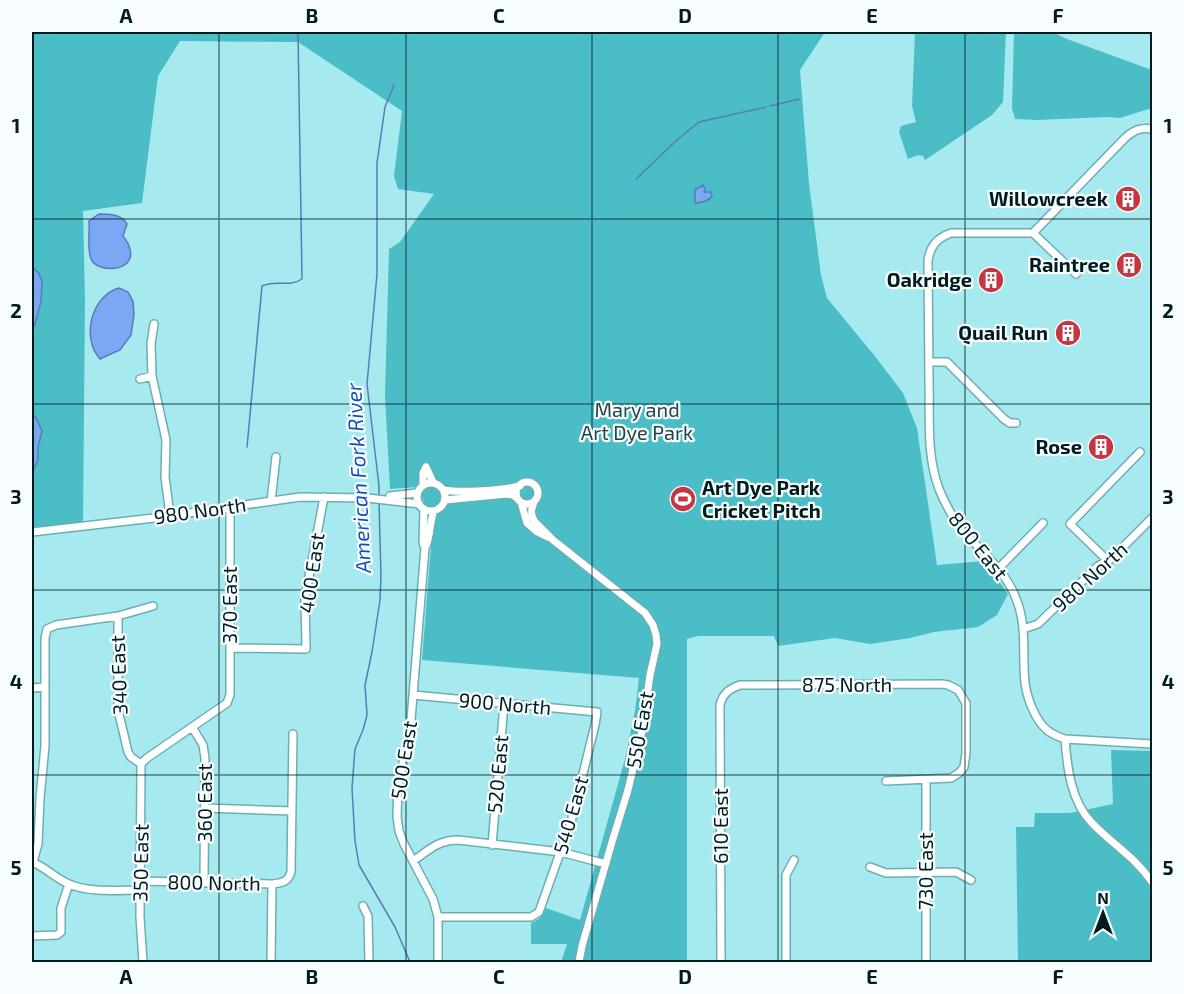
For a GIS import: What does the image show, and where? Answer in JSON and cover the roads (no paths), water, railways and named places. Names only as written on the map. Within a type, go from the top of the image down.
[{"type":"street","points":[[1076,274],[1033,233],[1125,138],[1133,132],[1148,128]]},
{"type":"street","name":"800 East","points":[[1033,233],[956,233],[946,235],[932,246],[928,261],[930,445],[933,470],[946,504],[960,526],[1006,577],[1016,598],[1023,629],[1026,689],[1034,710],[1042,724],[1054,734],[1065,739]]},
{"type":"street","points":[[154,324],[151,344],[152,376],[166,440],[165,477],[170,515]]},
{"type":"street","points":[[929,362],[946,362],[1004,419],[1010,423],[1016,423]]},
{"type":"street","points":[[140,379],[152,376]]},
{"type":"street","points":[[1107,560],[1070,524],[1140,452]]},
{"type":"street","points":[[272,501],[276,457]]},
{"type":"street","points":[[423,485],[423,473],[426,466],[433,482],[444,490],[445,500],[441,507],[434,510],[421,506],[417,493],[423,485],[433,482]]},
{"type":"street","points":[[444,490],[509,488],[527,482],[534,485],[538,491],[534,502],[528,504],[507,494],[445,500]]},
{"type":"street","points":[[519,501],[517,490],[520,486]]},
{"type":"street","name":"980 North","points":[[32,532],[300,497],[389,498],[417,493]]},
{"type":"street","name":"400 East","points":[[231,648],[306,649],[305,598],[324,497]]},
{"type":"street","name":"980 North","points":[[389,498],[421,506]]},
{"type":"street","name":"550 East","points":[[519,501],[530,525],[553,540]]},
{"type":"street","name":"550 East","points":[[534,502],[531,511],[533,518],[553,540],[638,607],[651,620],[656,635],[657,649],[650,675],[636,760],[579,963]]},
{"type":"street","name":"500 East","points":[[421,506],[425,548],[410,732],[396,802],[399,831],[433,899],[438,917],[438,963]]},
{"type":"street","name":"370 East","points":[[192,727],[227,703],[230,695],[230,507]]},
{"type":"street","name":"500 East","points":[[425,548],[428,544],[434,510]]},
{"type":"street","name":"980 North","points":[[1023,629],[1038,624],[1098,566],[1112,559],[1152,518]]},
{"type":"street","points":[[999,568],[1043,523]]},
{"type":"street","points":[[32,862],[38,844],[45,733],[45,638],[47,629],[56,625],[118,615],[153,606]]},
{"type":"street","name":"340 East","points":[[118,615],[118,710],[130,757],[141,764]]},
{"type":"street","name":"875 North","points":[[728,691],[740,685],[942,684],[954,687],[966,703],[964,767],[951,778],[926,779]]},
{"type":"street","points":[[32,688],[45,687]]},
{"type":"street","name":"610 East","points":[[721,963],[720,705],[723,696],[728,691]]},
{"type":"street","name":"900 North","points":[[413,695],[597,712]]},
{"type":"street","name":"520 East","points":[[492,845],[504,704]]},
{"type":"street","name":"540 East","points":[[438,917],[531,917],[539,912],[571,822],[597,712]]},
{"type":"street","points":[[141,764],[192,727]]},
{"type":"street","name":"360 East","points":[[192,727],[205,751],[204,883]]},
{"type":"street","points":[[205,808],[292,811],[293,734]]},
{"type":"street","points":[[1152,744],[1065,739],[1067,760],[1078,802],[1090,821],[1138,863],[1152,882]]},
{"type":"street","name":"350 East","points":[[141,764],[140,928],[142,963]]},
{"type":"street","points":[[886,781],[926,779]]},
{"type":"street","name":"730 East","points":[[926,779],[926,963]]},
{"type":"street","name":"800 North","points":[[140,881],[283,883],[287,881],[291,872],[292,811]]},
{"type":"street","points":[[413,861],[437,843],[448,840],[561,852],[606,864]]},
{"type":"street","points":[[786,963],[786,874],[794,860]]},
{"type":"street","name":"800 North","points":[[32,862],[69,884],[90,889],[140,891]]},
{"type":"street","points":[[870,867],[886,873],[956,872],[971,880]]},
{"type":"street","points":[[32,936],[57,935],[61,932],[61,908],[69,884]]},
{"type":"street","points":[[271,963],[272,884]]},
{"type":"street","points":[[363,906],[368,916],[369,963]]},
{"type":"waterway","points":[[247,447],[262,286],[272,283],[292,283],[302,279],[298,32]]},
{"type":"waterway","name":"American Fork River","points":[[379,498],[367,384],[377,274],[377,163],[385,107],[394,85]]},
{"type":"waterway","points":[[770,106],[799,99]]},
{"type":"waterway","points":[[636,179],[699,122],[766,107]]},
{"type":"waterway","name":"American Fork River","points":[[379,502],[380,600],[365,685],[367,715],[355,749],[352,788],[355,841],[359,865],[395,927],[410,962]]},
{"type":"place","name":"Willowcreek","points":[[1128,199]]},
{"type":"place","name":"Raintree","points":[[1129,265]]},
{"type":"place","name":"Oakridge","points":[[991,280]]},
{"type":"place","name":"Quail Run","points":[[1068,333]]},
{"type":"place","name":"Rose","points":[[1101,447]]},
{"type":"place","name":"Art Dye Park Cricket Pitch","points":[[683,499]]},
{"type":"park label","name":"Mary and Art Dye Park","points":[[637,422]]}]
